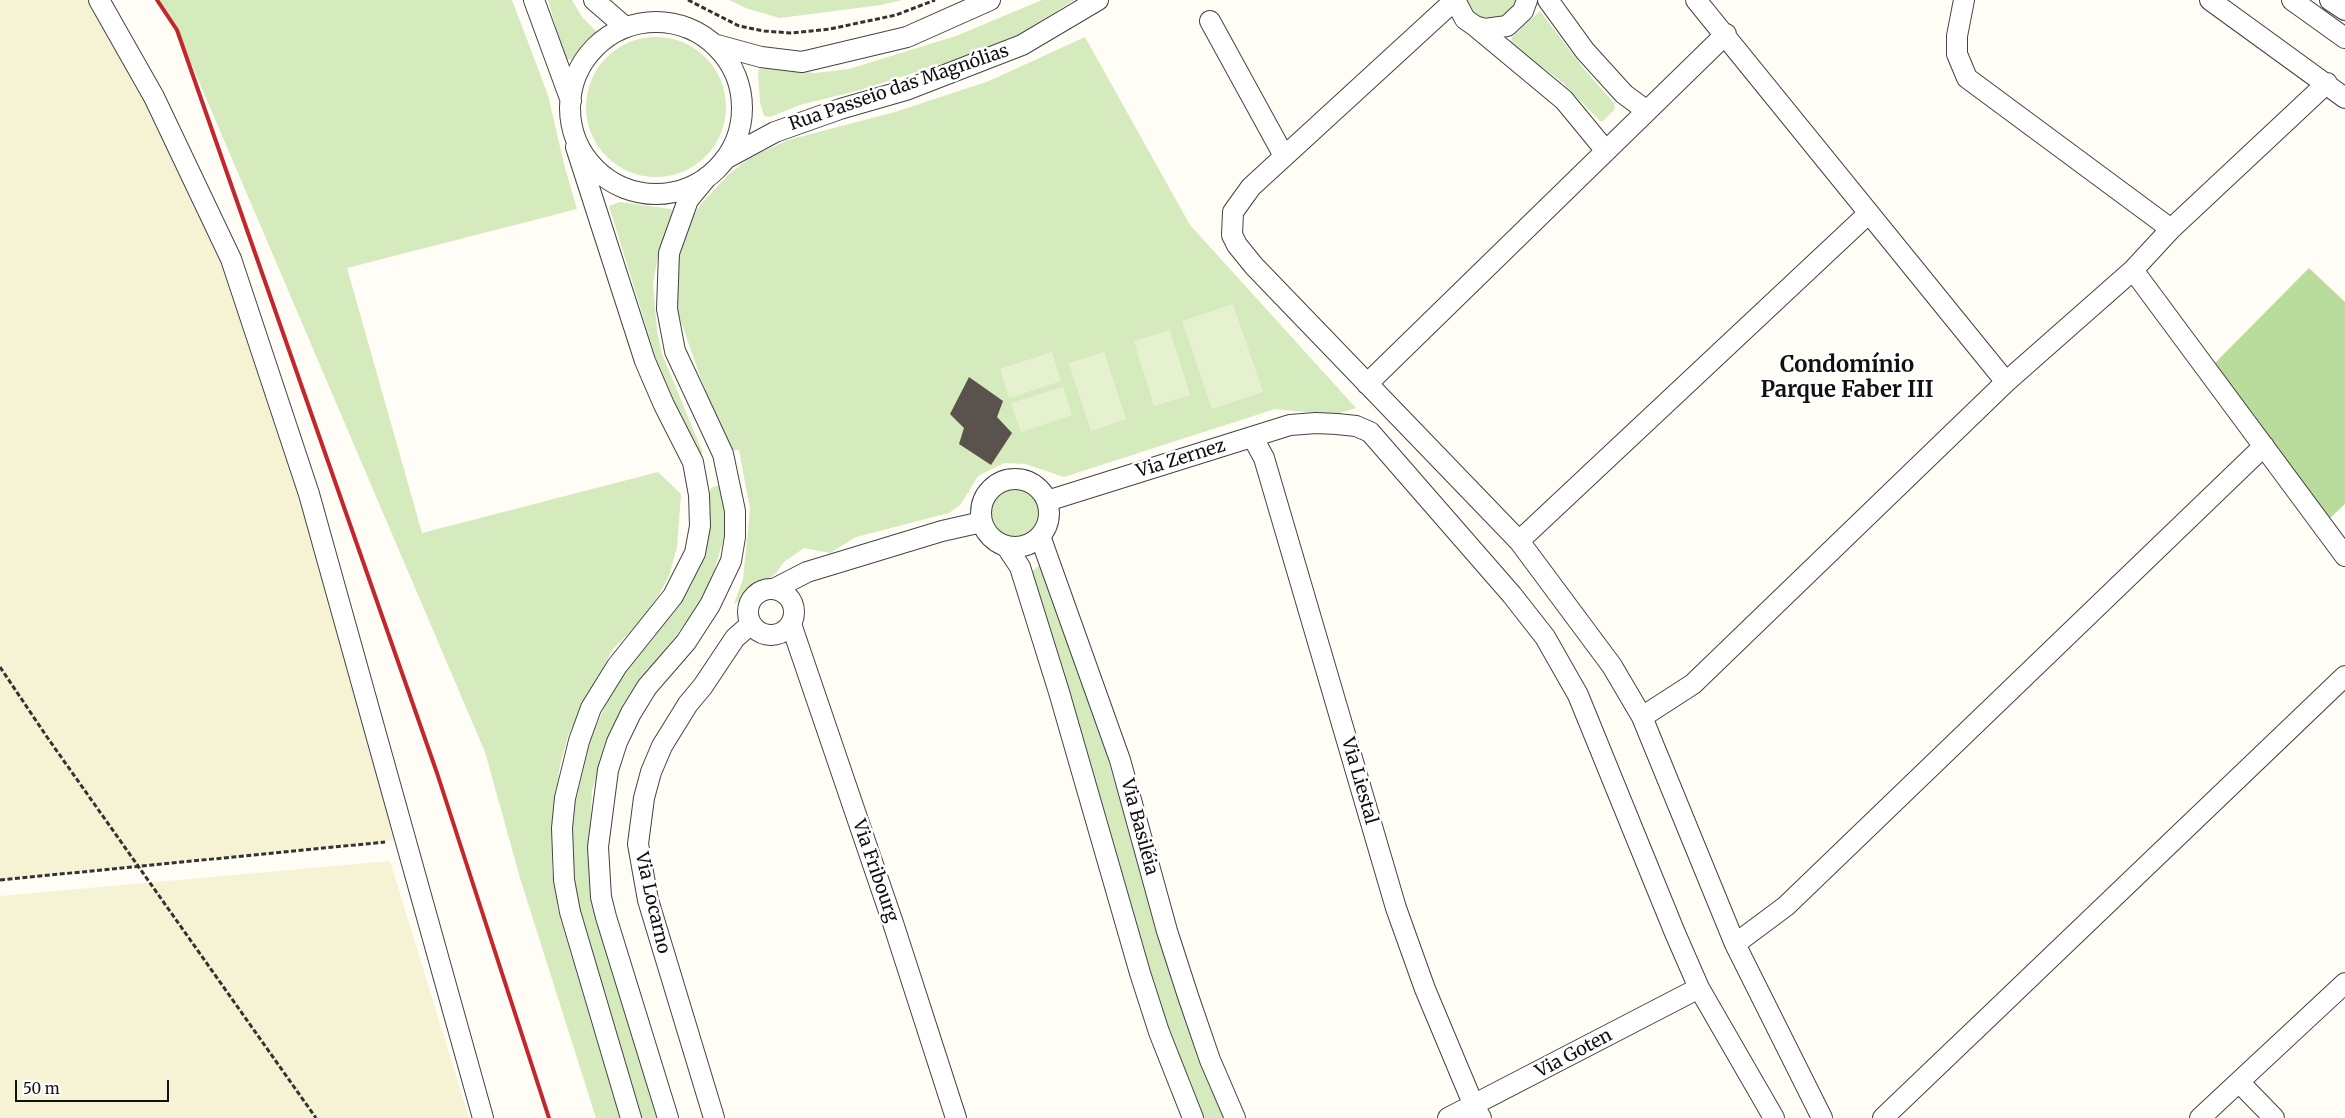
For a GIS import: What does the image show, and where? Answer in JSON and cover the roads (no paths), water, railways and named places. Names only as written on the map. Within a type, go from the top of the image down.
[{"type":"street","points":[[99,0],[154,97],[231,259],[309,494],[483,1118]]},
{"type":"street","points":[[534,0],[571,102]]},
{"type":"street","points":[[594,0],[624,26]]},
{"type":"street","points":[[631,1118],[570,912],[564,880],[562,828],[565,798],[579,741],[591,708],[617,666],[673,596],[695,552],[700,526],[699,495],[693,462],[664,405],[645,361],[576,147],[572,129],[571,102],[576,76],[585,60],[596,47],[624,26],[662,23],[680,26],[717,45],[761,57],[802,62],[907,37],[990,0]]},
{"type":"street","name":"Rua Passeio das Magnólias","points":[[725,159],[775,132],[840,109],[906,90],[1022,44],[1098,0]]},
{"type":"street","points":[[1606,150],[1564,100],[1465,19],[1455,0],[1284,156],[1241,199],[1232,212],[1232,235],[1254,266],[1519,541],[1612,666],[1642,717],[1736,944],[1822,1118]]},
{"type":"street","points":[[1475,26],[1485,29],[1507,26],[1517,19],[1527,0]]},
{"type":"street","points":[[1548,0],[1585,51],[1624,94],[1646,111]]},
{"type":"street","points":[[1696,0],[1726,34],[2006,382]]},
{"type":"street","points":[[1964,0],[1957,36],[1957,54],[1967,78],[2171,229]]},
{"type":"street","points":[[2210,0],[2327,83],[2345,98]]},
{"type":"street","points":[[2292,0],[2345,38]]},
{"type":"street","points":[[2330,0],[2345,10]]},
{"type":"street","points":[[1210,21],[1284,156]]},
{"type":"street","points":[[1367,384],[1726,34]]},
{"type":"street","points":[[668,1118],[606,917],[601,897],[598,847],[608,770],[617,742],[631,713],[647,687],[686,642],[703,617],[731,561],[735,537],[735,511],[723,454],[675,351],[667,309],[669,253],[688,200],[725,159],[735,141],[740,124],[742,106],[739,88],[733,72],[717,45]]},
{"type":"street","points":[[1642,717],[1693,684],[2006,382],[2133,270],[2171,229],[2327,83]]},
{"type":"street","points":[[576,147],[600,174],[615,184],[649,194],[667,193],[684,189],[707,177]]},
{"type":"street","points":[[1519,541],[1869,212]]},
{"type":"street","points":[[2133,270],[2345,556]]},
{"type":"street","name":"Via Zernez","points":[[1047,501],[1290,426],[1316,423],[1356,426],[1370,432],[1460,533],[1545,637],[1578,695],[1675,934],[1699,988],[1774,1118]]},
{"type":"street","name":"Via Liestal","points":[[1253,438],[1264,458],[1396,908],[1425,989],[1478,1112]]},
{"type":"street","points":[[1736,944],[1786,906],[2264,446]]},
{"type":"street","points":[[693,462],[723,454]]},
{"type":"street","points":[[1006,546],[1024,546],[1040,536],[1048,520],[1047,501],[1036,486],[1027,481],[1009,479],[991,488],[985,495],[980,513],[982,522],[991,537],[1006,546],[1020,567],[1059,692],[1140,973],[1160,1032],[1194,1118]]},
{"type":"street","points":[[774,589],[788,596],[794,610],[791,624],[778,634],[771,635],[756,630],[751,624],[747,610],[749,602],[760,591],[774,589],[807,572],[942,531],[982,522]]},
{"type":"street","name":"Via Basiléia","points":[[1040,536],[1120,760],[1167,931],[1188,996],[1210,1060],[1235,1118]]},
{"type":"street","name":"Via Locarno","points":[[714,1118],[648,900],[638,844],[644,798],[651,772],[662,746],[688,704],[703,686],[735,638],[751,624]]},
{"type":"street","name":"Via Fribourg","points":[[791,624],[894,926],[956,1118]]},
{"type":"street","points":[[1883,1118],[2345,676]]},
{"type":"street","points":[[2200,1118],[2345,983]]},
{"type":"street","name":"Via Goten","points":[[1448,1118],[1478,1112],[1699,988]]},
{"type":"street","points":[[2239,1082],[2274,1118]]},
{"type":"railway","points":[[157,0],[177,30],[437,773],[549,1118]]},
{"type":"district","name":"Condomínio Parque Faber III","points":[[1847,378]]}]
